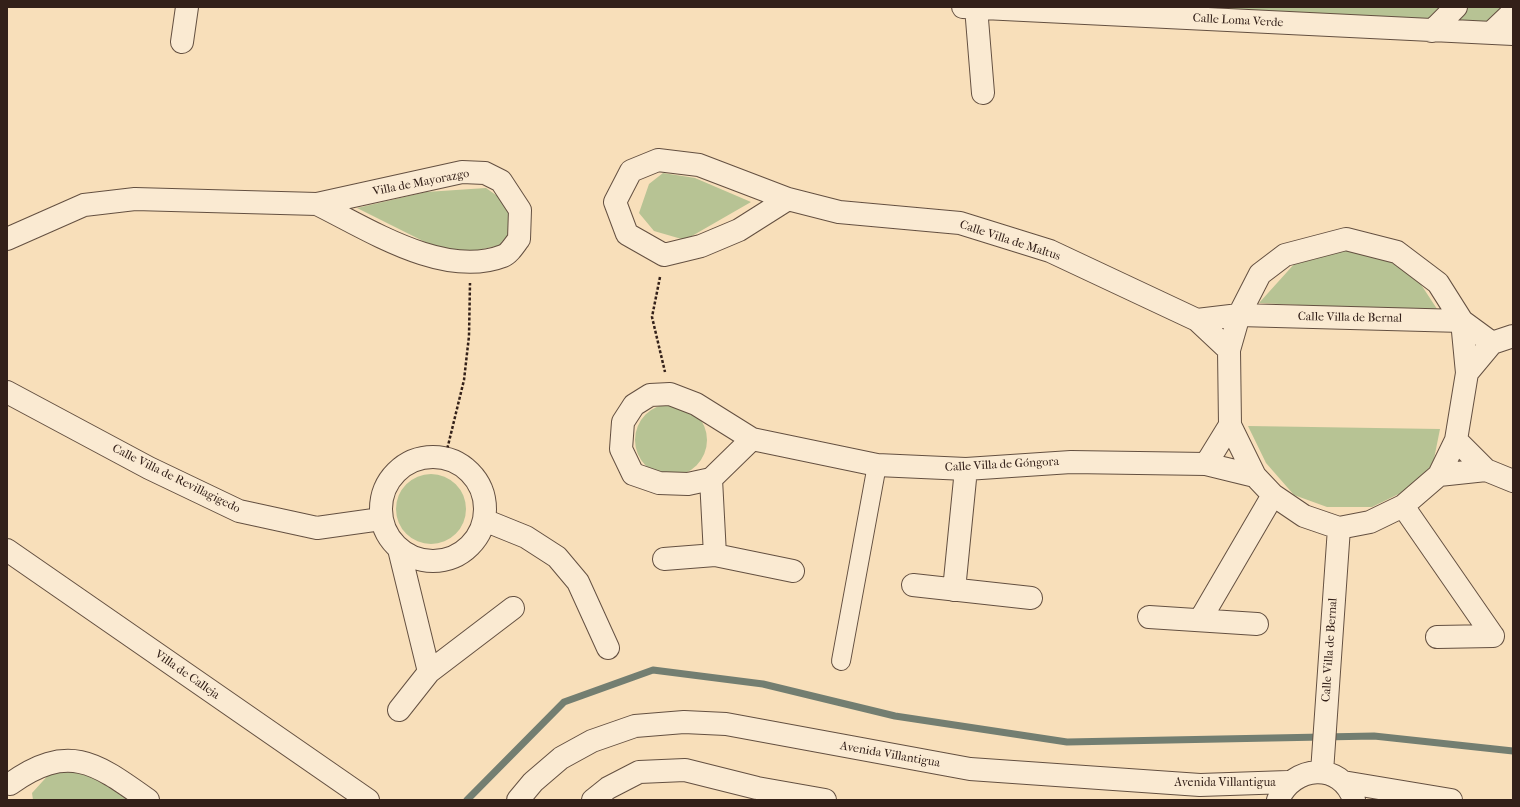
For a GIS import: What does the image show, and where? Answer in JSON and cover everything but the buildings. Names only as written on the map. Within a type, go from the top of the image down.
[{"type":"street","points":[[182,42],[187,7]]},
{"type":"street","points":[[972,7],[984,93]]},
{"type":"street","name":"Calle Loma Verde","points":[[972,7],[1043,9],[1432,31],[1513,34]]},
{"type":"street","points":[[1432,31],[1456,7]]},
{"type":"street","points":[[1491,33],[1513,12]]},
{"type":"street","name":"Calle Villa de Maltus","points":[[664,255],[626,234],[615,202],[631,171],[658,160],[699,165],[788,199],[839,212],[960,223],[1050,251],[1197,320],[1229,350]]},
{"type":"street","name":"Villa de Mayorazgo","points":[[7,239],[84,205],[135,199],[317,204],[462,172],[484,173],[501,181],[520,210],[519,239],[504,256],[471,262],[435,259],[395,243],[317,204]]},
{"type":"street","points":[[664,255],[701,246],[739,230],[788,199]]},
{"type":"street","points":[[1462,321],[1467,373],[1456,440],[1439,475],[1403,506],[1370,522],[1339,528],[1304,516],[1273,495],[1255,476],[1230,425],[1229,350],[1239,315],[1260,274],[1285,255],[1346,239],[1397,252],[1438,283],[1462,321],[1492,342]]},
{"type":"street","points":[[1197,320],[1239,315]]},
{"type":"street","name":"Calle Villa de Bernal","points":[[1239,315],[1462,321]]},
{"type":"street","points":[[1467,373],[1492,342],[1513,336]]},
{"type":"street","name":"Calle Villa de Revillagigedo","points":[[7,392],[149,468],[239,511],[316,528],[381,519]]},
{"type":"street","name":"Calle Villa de Góngora","points":[[711,479],[688,484],[660,483],[633,474],[621,449],[623,422],[634,405],[650,395],[670,394],[696,404],[752,439],[877,465],[966,469],[1071,462],[1206,464],[1255,476]]},
{"type":"street","points":[[1206,464],[1230,425]]},
{"type":"street","points":[[715,555],[711,479],[752,439]]},
{"type":"street","points":[[1456,440],[1486,470],[1513,481]]},
{"type":"street","points":[[424,458],[445,458],[470,472],[480,486],[484,502],[484,520],[477,536],[466,550],[450,558],[432,561],[415,558],[399,549],[388,536],[381,519],[381,502],[385,486],[395,473],[408,463],[424,458]]},
{"type":"street","points":[[841,661],[877,465]]},
{"type":"street","points":[[954,590],[966,469]]},
{"type":"street","points":[[1439,475],[1486,470]]},
{"type":"street","points":[[1200,620],[1273,495]]},
{"type":"street","points":[[1403,506],[1493,636],[1436,637]]},
{"type":"street","points":[[484,520],[526,537],[557,557],[578,582],[608,648]]},
{"type":"street","name":"Calle Villa de Bernal","points":[[1322,762],[1339,528]]},
{"type":"street","points":[[399,549],[429,672]]},
{"type":"street","name":"Villa de Calleja","points":[[7,550],[368,800]]},
{"type":"street","points":[[664,559],[715,555],[793,571]]},
{"type":"street","points":[[913,585],[1031,598]]},
{"type":"street","points":[[399,710],[429,672],[513,608]]},
{"type":"street","points":[[1148,617],[1257,624]]},
{"type":"street","name":"Avenida Villantigua","points":[[518,800],[533,782],[561,758],[592,741],[635,726],[684,722],[726,724],[970,769],[1283,791]]},
{"type":"street","points":[[11,789],[25,774],[50,763],[72,760],[93,764],[112,774],[148,800]]},
{"type":"street","points":[[1283,791],[1322,762],[1348,791],[1451,800]]},
{"type":"street","points":[[593,800],[608,788],[639,772],[685,770],[757,794],[825,800]]},
{"type":"path","points":[[664,255],[652,317],[670,394]]},
{"type":"path","points":[[445,458],[464,380],[469,336],[471,262]]},
{"type":"green space","points":[[963,7],[1513,7],[1513,34]]},
{"type":"green space","points":[[663,173],[695,178],[751,202],[685,240],[654,231],[639,213],[649,184]]},
{"type":"green space","points":[[486,188],[510,205],[512,225],[506,244],[469,252],[435,247],[357,208],[426,192]]},
{"type":"green space","points":[[1348,248],[1395,261],[1420,283],[1439,312],[1259,303],[1296,262]]},
{"type":"green space","points":[[671,404],[691,410],[701,420],[707,440],[701,460],[691,470],[671,476],[651,470],[641,460],[635,440],[641,420],[651,410]]},
{"type":"green space","points":[[1248,426],[1440,429],[1433,464],[1409,489],[1372,507],[1327,507],[1294,495],[1266,463]]},
{"type":"green space","points":[[431,474],[444,477],[456,484],[463,496],[466,509],[463,522],[456,534],[444,541],[431,544],[418,541],[406,534],[399,522],[396,509],[399,496],[406,484],[418,477]]},
{"type":"green space","points":[[52,771],[87,771],[132,800],[33,800],[32,793]]},
{"type":"waterway","points":[[467,800],[564,702],[653,670],[763,684],[895,716],[1067,742],[1374,736],[1513,751]]}]
